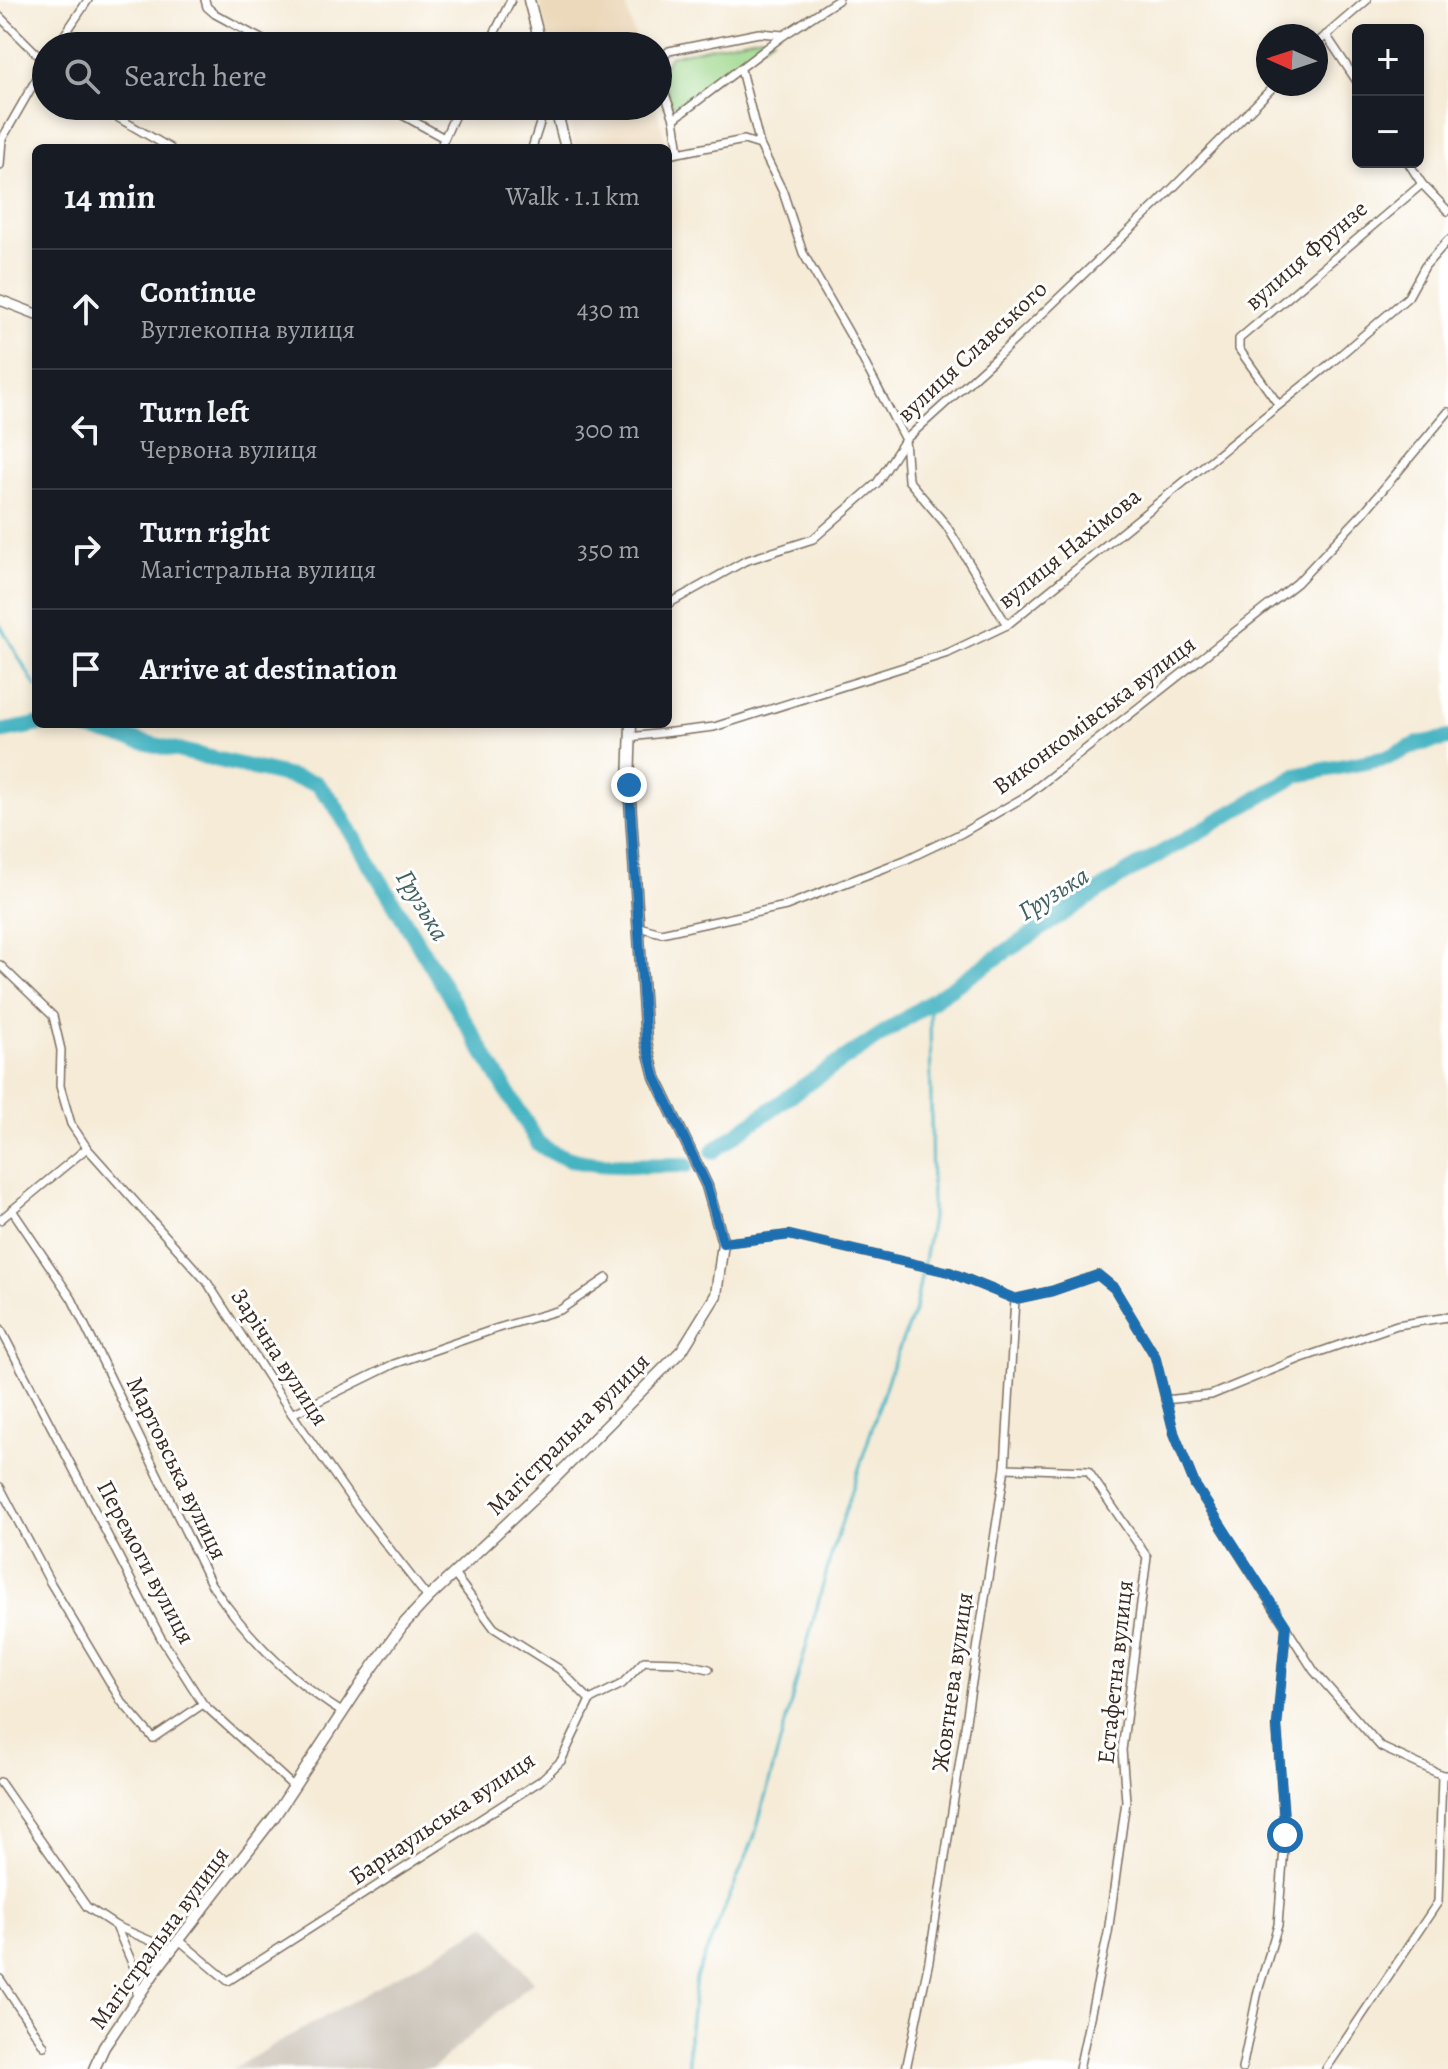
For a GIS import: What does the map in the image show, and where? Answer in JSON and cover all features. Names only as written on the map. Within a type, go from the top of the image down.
[{"type":"main road","points":[[529,0],[537,32]]},
{"type":"main road","points":[[557,120],[565,144]]},
{"type":"main road","name":"Магістральна вулиця","points":[[94,2069],[104,2047],[138,1998],[274,1817],[402,1626],[682,1350],[716,1295],[723,1243],[707,1186],[655,1077],[646,1042],[629,785],[631,728]]},
{"type":"street","points":[[66,32],[88,0]]},
{"type":"street","points":[[205,0],[207,7],[215,14],[248,32]]},
{"type":"street","points":[[495,32],[511,0]]},
{"type":"street","points":[[674,119],[784,35],[838,0]]},
{"type":"street","points":[[1328,33],[1367,0]]},
{"type":"street","points":[[0,17],[32,48]]},
{"type":"street","points":[[672,50],[759,33],[784,35]]},
{"type":"street","points":[[1328,38],[1352,74]]},
{"type":"street","points":[[741,70],[760,145],[783,192],[803,253],[905,440],[908,480],[946,525],[1007,625]]},
{"type":"street","points":[[0,165],[2,139],[32,86]]},
{"type":"street","name":"вулиця Славського","points":[[672,602],[745,561],[813,539],[877,483],[905,440],[1159,202],[1264,96]]},
{"type":"street","points":[[672,114],[679,151]]},
{"type":"street","points":[[122,120],[163,144]]},
{"type":"street","points":[[411,120],[444,138]]},
{"type":"street","points":[[442,144],[452,120]]},
{"type":"street","points":[[533,144],[541,120]]},
{"type":"street","points":[[672,154],[744,140],[760,145]]},
{"type":"street","points":[[1412,168],[1422,184],[1448,211]]},
{"type":"street","name":"вулиця Фрунзе","points":[[1278,404],[1239,349],[1239,339],[1422,184]]},
{"type":"street","name":"вулиця Нахімова","points":[[630,737],[714,727],[948,653],[1007,625],[1408,297],[1425,266],[1448,240]]},
{"type":"street","points":[[0,300],[32,312]]},
{"type":"street","name":"Виконкомівська вулиця","points":[[639,927],[661,933],[786,906],[905,860],[962,833],[1026,796],[1297,583],[1364,512],[1448,412]]},
{"type":"street","name":"Зарічна вулиця","points":[[0,965],[53,1016],[61,1050],[60,1086],[71,1124],[87,1148],[207,1282],[356,1506],[428,1598]]},
{"type":"street","points":[[0,1220],[87,1148]]},
{"type":"street","name":"Мартовська вулиця","points":[[12,1210],[72,1299],[211,1584],[238,1624],[307,1691],[343,1713]]},
{"type":"street","points":[[723,1243],[789,1235],[949,1272],[1015,1299],[1052,1291],[1098,1275],[1114,1288],[1155,1356],[1174,1433],[1195,1485],[1314,1671],[1381,1747],[1445,1775],[1438,1902],[1326,2069]]},
{"type":"street","points":[[292,1414],[394,1364],[560,1310],[607,1278]]},
{"type":"street","name":"Жовтнева вулиця","points":[[906,2069],[931,1947],[1005,1468],[1015,1299]]},
{"type":"street","points":[[1165,1400],[1211,1395],[1299,1359],[1397,1325],[1448,1317]]},
{"type":"street","name":"Перемоги вулиця","points":[[0,1328],[161,1638],[203,1704],[294,1787]]},
{"type":"street","name":"Естафетна вулиця","points":[[1005,1468],[1088,1471],[1147,1557],[1122,1750],[1126,1801],[1108,1933],[1079,2069]]},
{"type":"street","points":[[0,1487],[50,1582],[121,1701],[153,1738],[203,1704]]},
{"type":"street","points":[[454,1574],[494,1628],[559,1669],[590,1700],[622,1684],[644,1661],[679,1662],[709,1669]]},
{"type":"street","points":[[1242,2069],[1258,1991],[1278,1925],[1285,1835],[1277,1726],[1286,1626]]},
{"type":"street","name":"Барнаульська вулиця","points":[[176,1945],[228,1981],[540,1781],[561,1761],[590,1700]]},
{"type":"street","points":[[0,1782],[87,1907],[116,1926],[176,1945]]},
{"type":"street","points":[[116,1926],[135,1970],[138,1998]]},
{"type":"street","points":[[0,1979],[44,2046]]},
{"type":"shaded area","points":[[539,0],[624,0],[634,32],[547,32]]},
{"type":"shaded area","points":[[568,120],[659,120],[666,143],[663,144],[574,144]]},
{"type":"shaded area","points":[[487,1925],[533,1982],[432,2069],[232,2069]]},
{"type":"green space","points":[[761,36],[773,38],[674,111],[672,56]]},
{"type":"waterway","points":[[0,625],[32,680]]},
{"type":"waterway","name":"Грузька","points":[[0,732],[32,726]]},
{"type":"waterway","name":"Грузька","points":[[84,728],[316,783],[333,802],[538,1143],[553,1153],[589,1163],[686,1165]]},
{"type":"waterway","name":"Грузька","points":[[713,1151],[801,1088],[1128,872],[1298,775],[1386,758],[1418,744],[1448,738]]},
{"type":"waterway","points":[[689,2069],[689,2036],[696,1977],[754,1838],[830,1559],[892,1366],[915,1309],[932,1218],[930,1002]]},
{"type":"route","points":[[629,785],[646,1042],[655,1077],[707,1186],[723,1243],[789,1235],[949,1272],[1015,1299],[1052,1291],[1098,1275],[1114,1288],[1155,1356],[1174,1433],[1195,1485],[1286,1626],[1277,1726],[1285,1835]]}]
